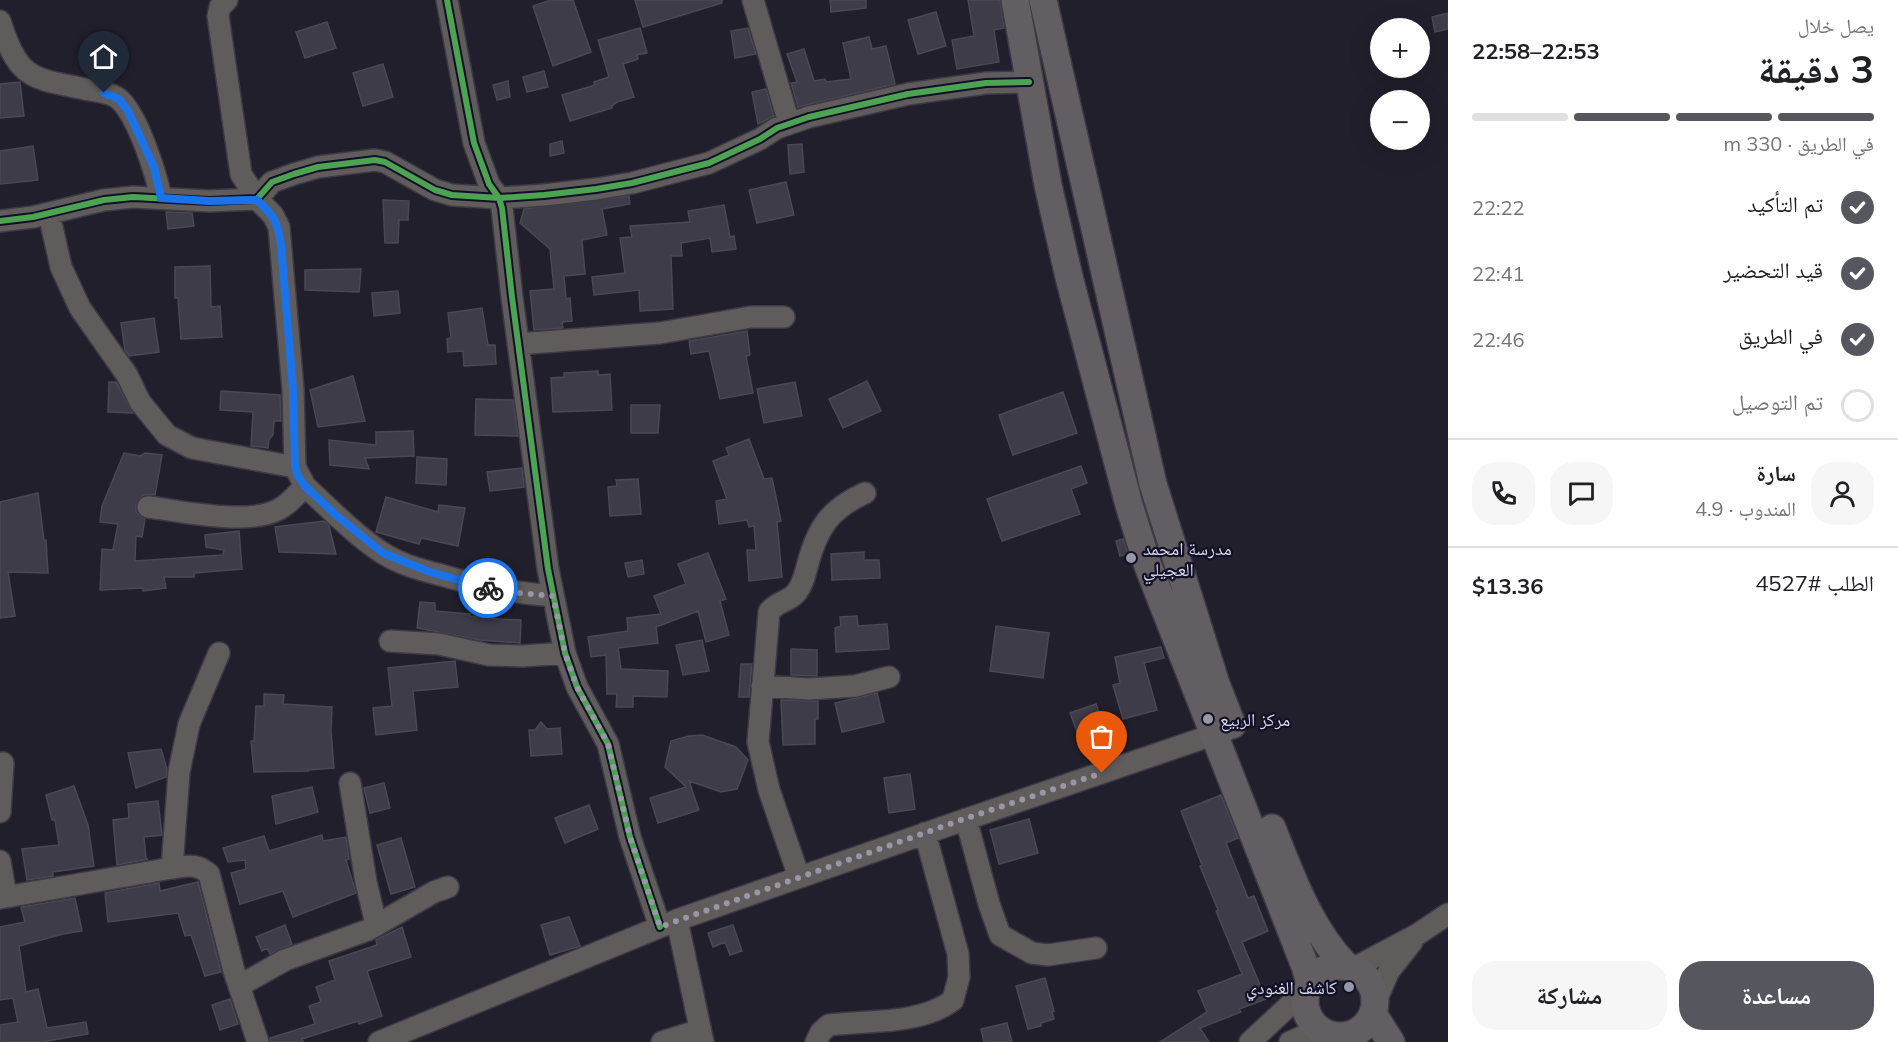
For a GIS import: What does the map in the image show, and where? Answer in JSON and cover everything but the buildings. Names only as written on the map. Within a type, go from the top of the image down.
[{"type":"main road","points":[[1015,0],[1029,82],[1069,277],[1148,566],[1317,928],[1322,937],[1350,967],[1364,975],[1372,985],[1374,1008],[1391,1042]]},
{"type":"main road","points":[[1043,0],[1154,484],[1216,684],[1224,731],[1301,955],[1308,986],[1305,1003],[1316,1039],[1353,1034],[1363,1028],[1374,1008]]},
{"type":"main road","points":[[1308,986],[1315,976],[1329,967],[1350,967]]},
{"type":"street","points":[[228,0],[220,7],[218,16],[241,174],[257,200],[273,215],[279,227],[293,389],[295,467],[305,486],[362,538],[395,560],[481,586],[553,596]]},
{"type":"street","points":[[447,0],[474,143],[489,184],[499,198],[505,227],[533,464],[553,596],[565,653],[577,687],[608,744],[630,837],[669,924],[701,1036],[662,1042]]},
{"type":"street","points":[[753,0],[789,123]]},
{"type":"street","points":[[0,21],[7,43],[16,60],[27,73],[47,82],[104,93],[119,99],[128,111],[154,167],[161,198]]},
{"type":"street","points":[[0,221],[49,214],[104,200],[133,197],[209,201],[257,200],[272,182],[294,174],[318,167],[375,160],[385,162],[435,190],[472,197],[499,198],[596,189],[709,163],[789,123],[908,94],[986,82],[1029,82]]},
{"type":"street","points":[[49,214],[61,267],[80,308],[127,375],[140,402],[167,435],[192,448],[295,467]]},
{"type":"street","points":[[518,344],[660,333],[751,317],[784,317]]},
{"type":"street","points":[[148,507],[238,518],[266,514],[281,509],[305,486]]},
{"type":"street","points":[[800,878],[769,790],[758,742],[769,612],[774,605],[795,594],[805,579],[815,541],[831,514],[844,502],[865,493]]},
{"type":"street","points":[[390,641],[439,644],[489,655],[523,656],[565,653]]},
{"type":"street","points":[[172,868],[179,772],[189,724],[219,653]]},
{"type":"street","points":[[762,686],[809,689],[855,686],[889,677]]},
{"type":"street","points":[[379,1042],[669,924],[925,833],[1224,731]]},
{"type":"street","points":[[0,812],[3,763]]},
{"type":"street","points":[[350,783],[366,882],[376,924]]},
{"type":"street","points":[[966,819],[989,904],[1000,935],[1032,952],[1048,954],[1096,948]]},
{"type":"street","points":[[816,1042],[821,1032],[829,1024],[900,1019],[935,1011],[953,1000],[959,977],[958,954],[925,833]]},
{"type":"street","points":[[0,861],[3,897],[172,868],[194,866],[202,868],[209,874],[239,986],[258,1042]]},
{"type":"street","points":[[239,986],[285,960],[350,938],[434,892],[448,887]]},
{"type":"street","points":[[1350,967],[1418,934],[1448,914]]},
{"type":"street","points":[[1374,1008],[1389,970],[1418,934]]},
{"type":"street","points":[[1250,1042],[1308,986]]},
{"type":"cycle path","points":[[447,0],[474,143],[489,184],[499,198],[502,208],[548,569],[565,653],[577,687],[608,744],[630,837],[660,927]]},
{"type":"cycle path","points":[[0,221],[33,217],[104,200],[133,197],[209,201],[257,199],[272,182],[294,174],[318,167],[375,160],[385,162],[435,190],[452,195],[499,198],[596,189],[632,183],[709,163],[760,139],[777,128],[809,117],[908,94],[986,83],[1029,82]]},
{"type":"way so far","points":[[488,588],[553,596],[565,653],[577,687],[608,744],[630,837],[660,927],[961,820],[1102,773]]},
{"type":"place","name":"مدرسة امحمد العجيلي","points":[[1131,558]]},
{"type":"place","name":"مركز الربيع","points":[[1208,719]]},
{"type":"place","name":"كاشف الغنودي","points":[[1349,987]]},
{"type":"route","points":[[104,93],[119,99],[128,111],[154,167],[161,198],[209,201],[257,200],[273,215],[279,227],[281,245],[293,389],[295,467],[305,486],[362,538],[395,560],[488,588]]}]
